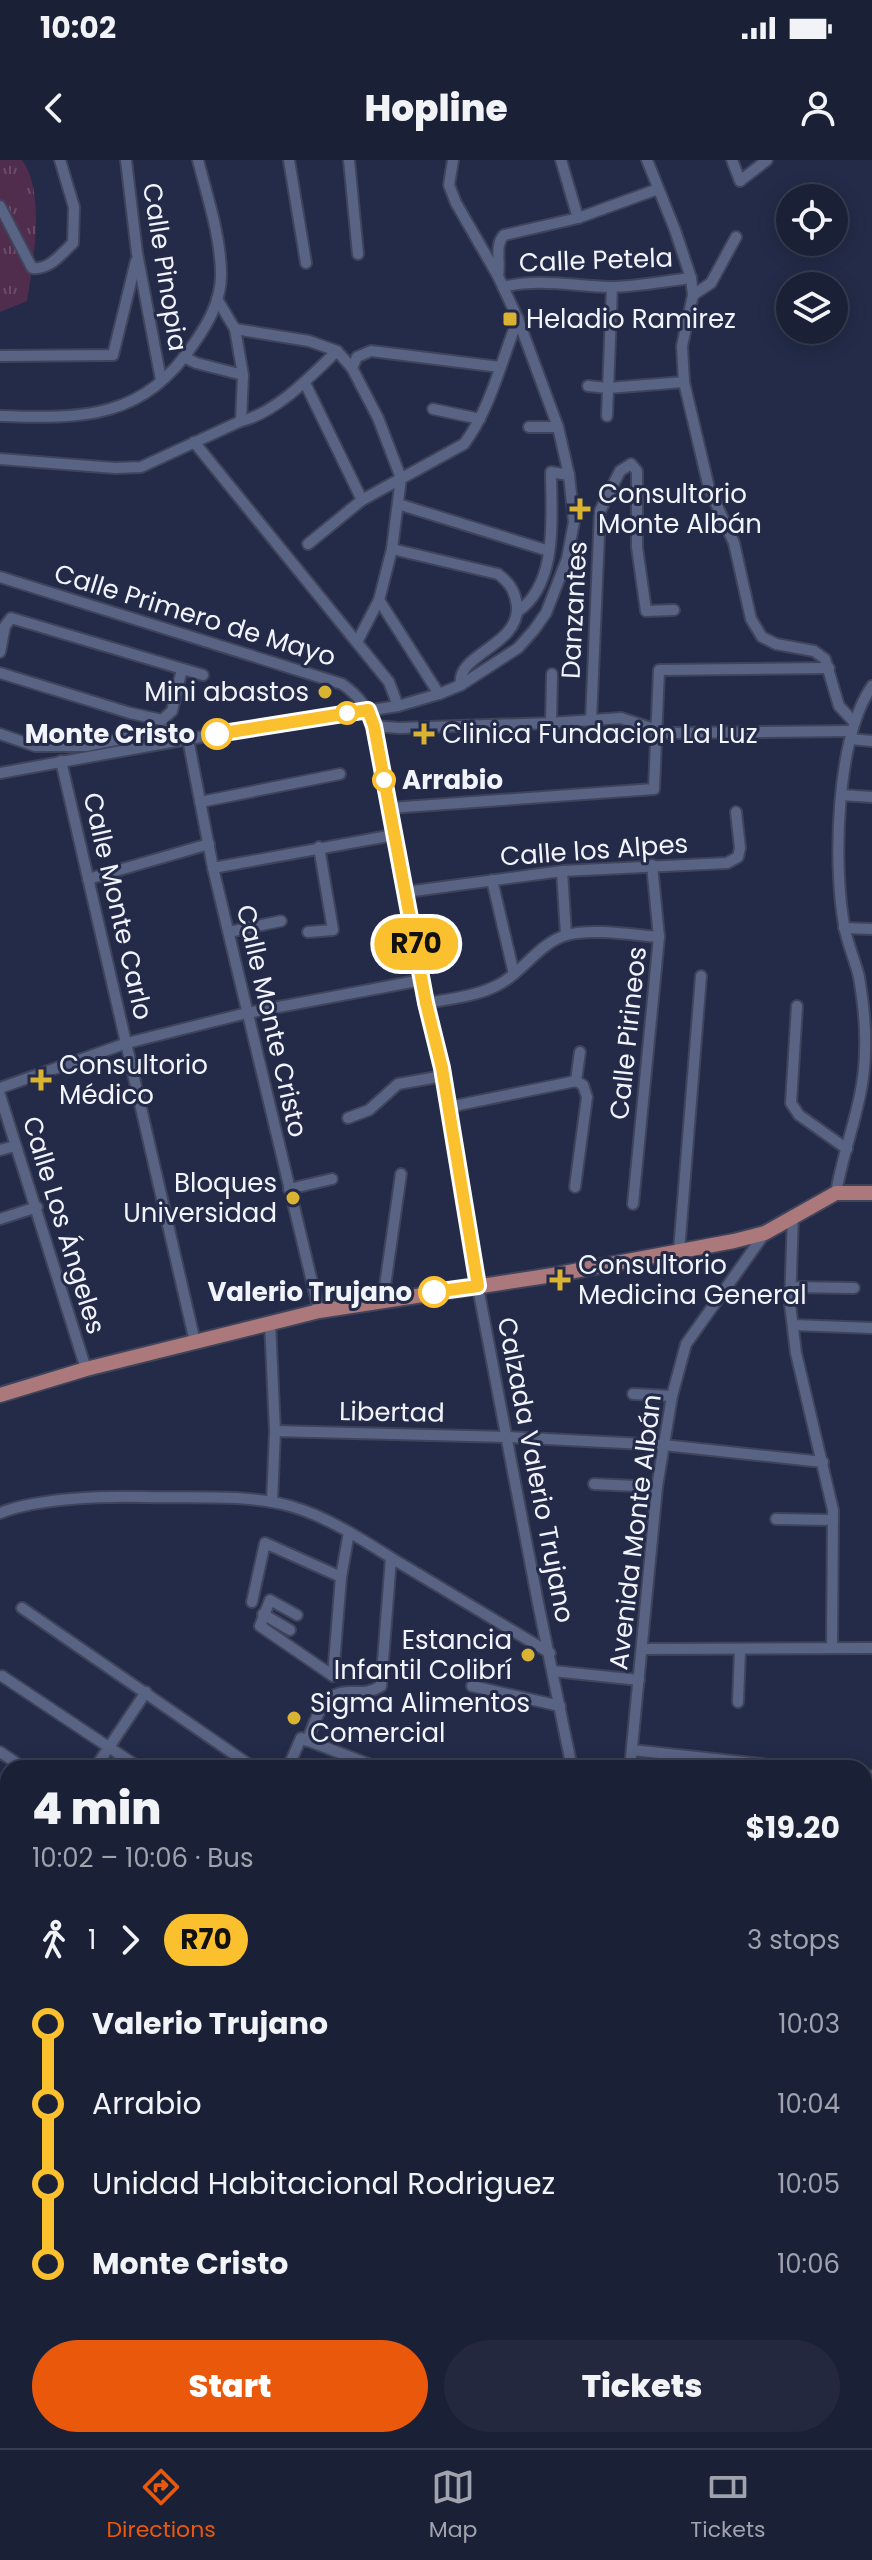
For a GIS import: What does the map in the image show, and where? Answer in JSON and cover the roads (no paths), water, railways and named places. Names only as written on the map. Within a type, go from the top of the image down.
[{"type":"main road","points":[[0,1395],[86,1369],[319,1311],[553,1275],[734,1241],[765,1233],[836,1193],[872,1193]]},
{"type":"street","points":[[0,206],[32,268],[40,269],[50,264],[73,243],[74,207],[60,160]]},
{"type":"street","name":"Calle Pinopia","points":[[126,160],[137,253],[161,380]]},
{"type":"street","points":[[0,416],[86,415],[120,407],[137,399],[184,357],[209,322],[221,277],[220,255],[198,160]]},
{"type":"street","points":[[289,160],[306,263]]},
{"type":"street","points":[[349,160],[358,254]]},
{"type":"street","points":[[0,773],[398,706],[439,694],[461,685],[518,648],[546,613],[567,559],[574,522],[569,475],[558,427],[518,319],[449,185],[453,160]]},
{"type":"street","points":[[561,160],[578,218]]},
{"type":"street","points":[[647,160],[691,278],[693,295],[682,346],[684,382],[709,488],[734,543],[751,619],[762,637],[776,644],[814,651],[825,659],[839,706],[852,731]]},
{"type":"street","points":[[732,160],[740,181],[767,160]]},
{"type":"street","points":[[501,281],[498,244],[504,235],[578,218],[658,189]]},
{"type":"street","points":[[693,295],[711,283],[736,237]]},
{"type":"street","points":[[0,356],[113,355],[137,253]]},
{"type":"street","name":"Calle Petela","points":[[501,281],[612,287],[691,278]]},
{"type":"street","points":[[130,285],[143,286]]},
{"type":"street","points":[[607,416],[612,287]]},
{"type":"street","points":[[217,299],[235,329],[243,375],[241,421]]},
{"type":"street","points":[[308,544],[362,500],[464,444],[480,419],[518,319]]},
{"type":"street","points":[[235,329],[309,341],[337,351],[352,368],[370,400],[401,478],[392,549],[379,600],[357,642]]},
{"type":"street","points":[[0,459],[115,468],[141,467],[256,417],[305,383],[337,351]]},
{"type":"street","points":[[352,368],[357,357],[371,351],[500,367]]},
{"type":"street","points":[[184,357],[243,375]]},
{"type":"street","points":[[588,386],[608,388],[684,382]]},
{"type":"street","points":[[305,383],[362,500]]},
{"type":"street","points":[[433,409],[480,419]]},
{"type":"street","points":[[529,427],[558,427]]},
{"type":"street","points":[[194,442],[389,682],[398,706]]},
{"type":"street","name":"Danzantes","points":[[591,721],[600,511],[620,471],[631,464],[637,471],[637,547],[646,611],[674,610]]},
{"type":"street","points":[[461,685],[459,677],[462,670],[507,634],[517,612],[530,603],[544,572],[549,551],[551,472],[569,475]]},
{"type":"street","points":[[398,504],[549,551]]},
{"type":"street","points":[[392,549],[498,574],[509,582],[517,612]]},
{"type":"street","name":"Calle Primero de Mayo","points":[[0,577],[342,684],[355,693],[368,710]]},
{"type":"street","points":[[379,600],[439,694]]},
{"type":"street","points":[[0,652],[5,626],[11,618],[203,675]]},
{"type":"street","points":[[390,808],[654,789],[654,731],[659,670],[829,668]]},
{"type":"street","points":[[0,673],[87,701],[162,720],[172,711],[182,669]]},
{"type":"street","points":[[551,723],[552,674]]},
{"type":"street","points":[[836,1193],[862,1095],[869,1052],[858,976],[844,928],[840,893],[841,795],[852,731],[872,686]]},
{"type":"street","name":"Calzada Valerio Trujano","points":[[368,710],[374,726],[426,1003],[449,1107],[478,1286],[570,1760]]},
{"type":"street","points":[[374,726],[399,728],[621,718],[666,733],[852,731],[872,741]]},
{"type":"street","points":[[0,734],[35,746],[86,746],[170,729],[188,739]]},
{"type":"street","name":"Calle Monte Cristo","points":[[188,739],[213,868],[319,1311]]},
{"type":"street","name":"Calle Monte Carlo","points":[[61,761],[195,1342]]},
{"type":"street","points":[[200,802],[337,776]]},
{"type":"street","points":[[841,795],[872,797]]},
{"type":"street","name":"Calle los Alpes","points":[[406,892],[562,871],[734,861],[740,848],[736,812]]},
{"type":"street","points":[[213,868],[394,835]]},
{"type":"street","points":[[88,879],[209,844]]},
{"type":"street","points":[[308,932],[333,930],[319,847]]},
{"type":"street","name":"Calle Pirineos","points":[[633,1204],[659,937],[652,865]]},
{"type":"street","points":[[562,871],[566,935]]},
{"type":"street","points":[[492,880],[514,974]]},
{"type":"street","points":[[229,932],[281,921]]},
{"type":"street","points":[[844,928],[872,929]]},
{"type":"street","points":[[426,1003],[497,986],[566,935],[603,933],[659,937]]},
{"type":"street","points":[[679,1251],[701,976]]},
{"type":"street","points":[[0,1088],[127,1043],[247,1013],[422,980]]},
{"type":"street","points":[[797,1006],[791,1103],[799,1115],[847,1149]]},
{"type":"street","points":[[576,1081],[580,1052]]},
{"type":"street","points":[[348,1118],[369,1110],[398,1084],[443,1076]]},
{"type":"street","points":[[449,1107],[576,1081],[583,1085],[587,1097],[575,1187]]},
{"type":"street","name":"Calle Los Ángeles","points":[[0,1095],[86,1369]]},
{"type":"street","points":[[0,1150],[15,1146]]},
{"type":"street","points":[[383,1300],[401,1174]]},
{"type":"street","points":[[289,1189],[332,1179]]},
{"type":"street","points":[[0,1219],[37,1207]]},
{"type":"street","points":[[793,1215],[791,1287],[796,1353],[823,1462],[833,1520],[832,1648]]},
{"type":"street","name":"Avenida Monte Albán","points":[[631,1760],[657,1487],[672,1396],[686,1344],[765,1233]]},
{"type":"street","points":[[791,1287],[854,1288]]},
{"type":"street","points":[[270,1322],[275,1431],[272,1502]]},
{"type":"street","points":[[793,1325],[872,1328]]},
{"type":"street","points":[[633,1394],[672,1396]]},
{"type":"street","name":"Libertad","points":[[275,1431],[508,1437],[663,1445],[823,1462]]},
{"type":"street","points":[[594,1484],[657,1487]]},
{"type":"street","points":[[0,1513],[38,1504],[113,1497],[272,1502],[292,1506],[349,1532],[550,1653]]},
{"type":"street","points":[[776,1519],[833,1520]]},
{"type":"street","points":[[297,1615],[270,1600],[260,1626],[333,1676],[341,1577],[349,1532]]},
{"type":"street","points":[[252,1602],[265,1543],[341,1577]]},
{"type":"street","points":[[292,1760],[331,1696],[342,1692],[370,1692],[381,1686],[391,1558]]},
{"type":"street","points":[[22,1608],[243,1760]]},
{"type":"street","points":[[263,1614],[290,1630]]},
{"type":"street","points":[[642,1649],[872,1648]]},
{"type":"street","points":[[738,1702],[740,1649]]},
{"type":"street","points":[[553,1671],[639,1680]]},
{"type":"street","points":[[2,1676],[129,1760]]},
{"type":"street","points":[[472,1686],[560,1706]]},
{"type":"street","points":[[100,1760],[146,1692]]},
{"type":"street","points":[[304,1739],[358,1760]]},
{"type":"street","points":[[632,1750],[724,1760]]},
{"type":"place","name":"Heladio Ramirez","points":[[510,319]]},
{"type":"place","name":"Consultorio Monte Albán","points":[[580,509]]},
{"type":"place","name":"Mini abastos","points":[[325,692]]},
{"type":"place","name":"Monte Cristo","points":[[217,734]]},
{"type":"place","name":"Clinica Fundacion La Luz","points":[[424,734]]},
{"type":"place","name":"Arrabio","points":[[384,780]]},
{"type":"place","name":"Consultorio Médico","points":[[41,1080]]},
{"type":"place","name":"Bloques Universidad","points":[[293,1198]]},
{"type":"place","name":"Consultorio Medicina General","points":[[560,1280]]},
{"type":"place","name":"Valerio Trujano","points":[[434,1292]]},
{"type":"place","name":"Estancia Infantil Colibrí","points":[[528,1655]]},
{"type":"place","name":"Sigma Alimentos Comercial","points":[[294,1718]]}]
